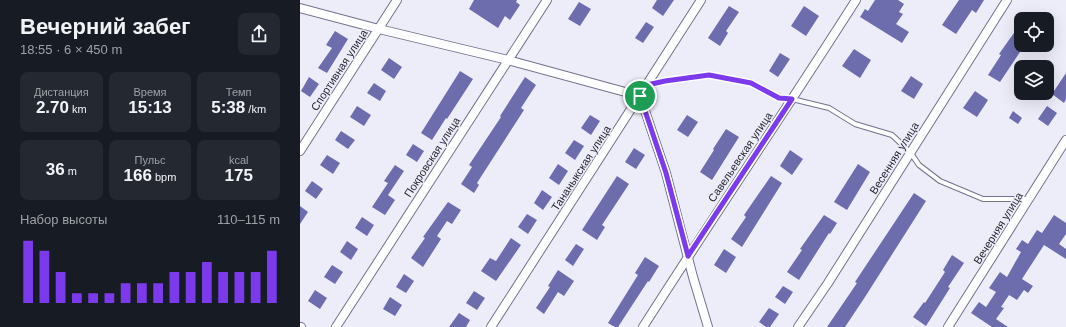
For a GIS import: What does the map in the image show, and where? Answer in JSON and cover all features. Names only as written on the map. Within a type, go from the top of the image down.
[{"type":"street","name":"Спортивная улица","points":[[300,151],[397,0]]},
{"type":"street","name":"Покровская улица","points":[[336,327],[547,0]]},
{"type":"street","name":"Тананыкская улица","points":[[491,327],[701,0]]},
{"type":"street","name":"Савельевская улица","points":[[643,327],[856,0]]},
{"type":"street","name":"Весенняя улица","points":[[798,327],[828,283],[1007,0]]},
{"type":"street","points":[[300,8],[378,29],[508,60],[640,96],[666,173],[708,327]]},
{"type":"street","name":"Вечерняя улица","points":[[948,327],[1066,140]]},
{"type":"lane","points":[[647,85],[709,75],[751,83],[779,98],[792,99],[829,108],[855,124],[892,135],[910,152],[919,165],[940,181],[983,200],[1029,199]]},
{"type":"building","points":[[474,0],[517,0],[516,2],[520,5],[510,20],[505,16],[498,28],[469,9]]},
{"type":"building","points":[[657,0],[674,0],[663,16],[652,8]]},
{"type":"building","points":[[875,0],[898,0],[904,4],[899,12],[903,14],[896,24],[909,32],[902,43],[860,17],[865,9],[868,11]]},
{"type":"building","points":[[959,0],[984,0],[976,13],[972,10],[956,34],[942,25]]},
{"type":"building","points":[[579,2],[591,9],[580,26],[568,19]]},
{"type":"building","points":[[729,6],[739,12],[726,31],[728,33],[720,46],[708,38]]},
{"type":"building","points":[[804,6],[819,16],[806,36],[791,26]]},
{"type":"building","points":[[646,22],[654,27],[643,43],[635,38]]},
{"type":"building","points":[[335,31],[348,39],[327,73],[318,68],[332,48],[326,45]]},
{"type":"building","points":[[1014,33],[1014,52],[1020,52],[1000,82],[988,75],[1001,55],[999,54]]},
{"type":"building","points":[[854,49],[871,60],[860,78],[842,66]]},
{"type":"building","points":[[780,53],[790,59],[778,77],[769,71]]},
{"type":"building","points":[[389,58],[402,67],[394,79],[381,70]]},
{"type":"building","points":[[460,71],[473,79],[432,140],[421,133]]},
{"type":"building","points":[[1066,73],[1066,99],[1064,103],[1054,96],[1054,91]]},
{"type":"building","points":[[911,76],[923,84],[914,99],[901,91]]},
{"type":"building","points":[[309,77],[319,84],[310,97],[301,91]]},
{"type":"building","points":[[525,77],[536,85],[521,108],[524,110],[477,183],[479,185],[474,193],[461,184],[472,167],[469,165],[501,117],[500,116]]},
{"type":"building","points":[[374,83],[386,91],[380,101],[367,93]]},
{"type":"building","points":[[975,91],[988,100],[977,117],[963,108]]},
{"type":"building","points":[[357,106],[371,115],[364,126],[350,117]]},
{"type":"building","points":[[1047,106],[1057,113],[1048,126],[1038,119]]},
{"type":"building","points":[[1013,111],[1022,118],[1018,124],[1009,118]]},
{"type":"building","points":[[590,115],[600,121],[591,135],[581,128]]},
{"type":"building","points":[[687,115],[698,122],[688,137],[677,130]]},
{"type":"building","points":[[726,129],[739,137],[712,180],[700,172]]},
{"type":"building","points":[[341,131],[355,140],[348,149],[335,140]]},
{"type":"building","points":[[574,140],[584,146],[575,160],[565,153]]},
{"type":"building","points":[[413,144],[424,151],[417,162],[406,155]]},
{"type":"building","points":[[634,148],[645,155],[636,169],[625,162]]},
{"type":"building","points":[[790,150],[803,159],[792,175],[780,166]]},
{"type":"building","points":[[327,155],[340,163],[333,174],[320,165]]},
{"type":"building","points":[[558,164],[568,171],[559,185],[549,178]]},
{"type":"building","points":[[858,164],[870,172],[847,210],[834,202]]},
{"type":"building","points":[[395,165],[404,171],[388,195],[395,200],[385,215],[372,207],[388,183],[384,181]]},
{"type":"building","points":[[617,176],[629,184],[602,225],[605,227],[597,240],[582,230]]},
{"type":"building","points":[[771,176],[782,183],[742,247],[731,239],[746,217],[744,215]]},
{"type":"building","points":[[312,181],[323,189],[316,199],[305,191]]},
{"type":"building","points":[[542,190],[552,197],[543,210],[534,203]]},
{"type":"building","points":[[914,193],[926,201],[865,297],[845,327],[827,327],[857,283],[855,282]]},
{"type":"building","points":[[448,202],[461,210],[452,224],[447,221],[437,236],[441,239],[423,267],[411,258],[425,238],[423,237]]},
{"type":"building","points":[[300,206],[308,212],[300,224]]},
{"type":"building","points":[[527,214],[537,220],[528,234],[518,227]]},
{"type":"building","points":[[824,215],[837,223],[799,280],[787,272],[802,250],[800,249]]},
{"type":"building","points":[[1054,215],[1066,223],[1066,234],[1059,244],[1066,249],[1066,259],[1044,245],[1022,279],[1033,286],[1028,293],[1024,290],[1017,300],[1009,295],[1001,307],[1004,308],[996,319],[1008,327],[992,327],[971,313],[979,302],[986,307],[996,292],[989,288],[1000,272],[1007,277],[1021,252],[1016,249],[1022,240],[1028,244],[1037,230],[1042,233]]},
{"type":"building","points":[[362,217],[374,225],[367,236],[355,228]]},
{"type":"building","points":[[511,238],[521,245],[496,281],[481,271],[490,258],[496,261]]},
{"type":"building","points":[[347,241],[358,249],[351,260],[340,252]]},
{"type":"building","points":[[576,244],[584,249],[573,266],[565,260]]},
{"type":"building","points":[[724,249],[736,257],[726,273],[714,265]]},
{"type":"building","points":[[952,255],[964,263],[948,287],[950,288],[926,326],[913,317],[924,302],[925,303],[945,272],[943,270]]},
{"type":"building","points":[[645,257],[659,266],[618,327],[615,327],[608,323],[638,275],[635,273]]},
{"type":"building","points":[[332,265],[343,272],[335,284],[324,277]]},
{"type":"building","points":[[558,270],[574,281],[564,296],[558,292],[544,314],[536,308],[550,287],[548,286]]},
{"type":"building","points":[[404,274],[414,281],[406,293],[396,287]]},
{"type":"building","points":[[783,286],[793,292],[785,304],[775,297]]},
{"type":"building","points":[[315,290],[327,298],[320,309],[308,301]]},
{"type":"building","points":[[474,291],[485,298],[477,310],[466,303]]},
{"type":"building","points":[[390,297],[402,305],[395,316],[383,309]]},
{"type":"building","points":[[769,308],[779,314],[770,327],[766,327],[759,322]]},
{"type":"building","points":[[459,313],[470,320],[466,327],[449,327]]},
{"type":"route","points":[[709,75],[751,83],[779,98],[792,99],[688,256],[666,173],[640,96],[647,85],[709,75]]}]
